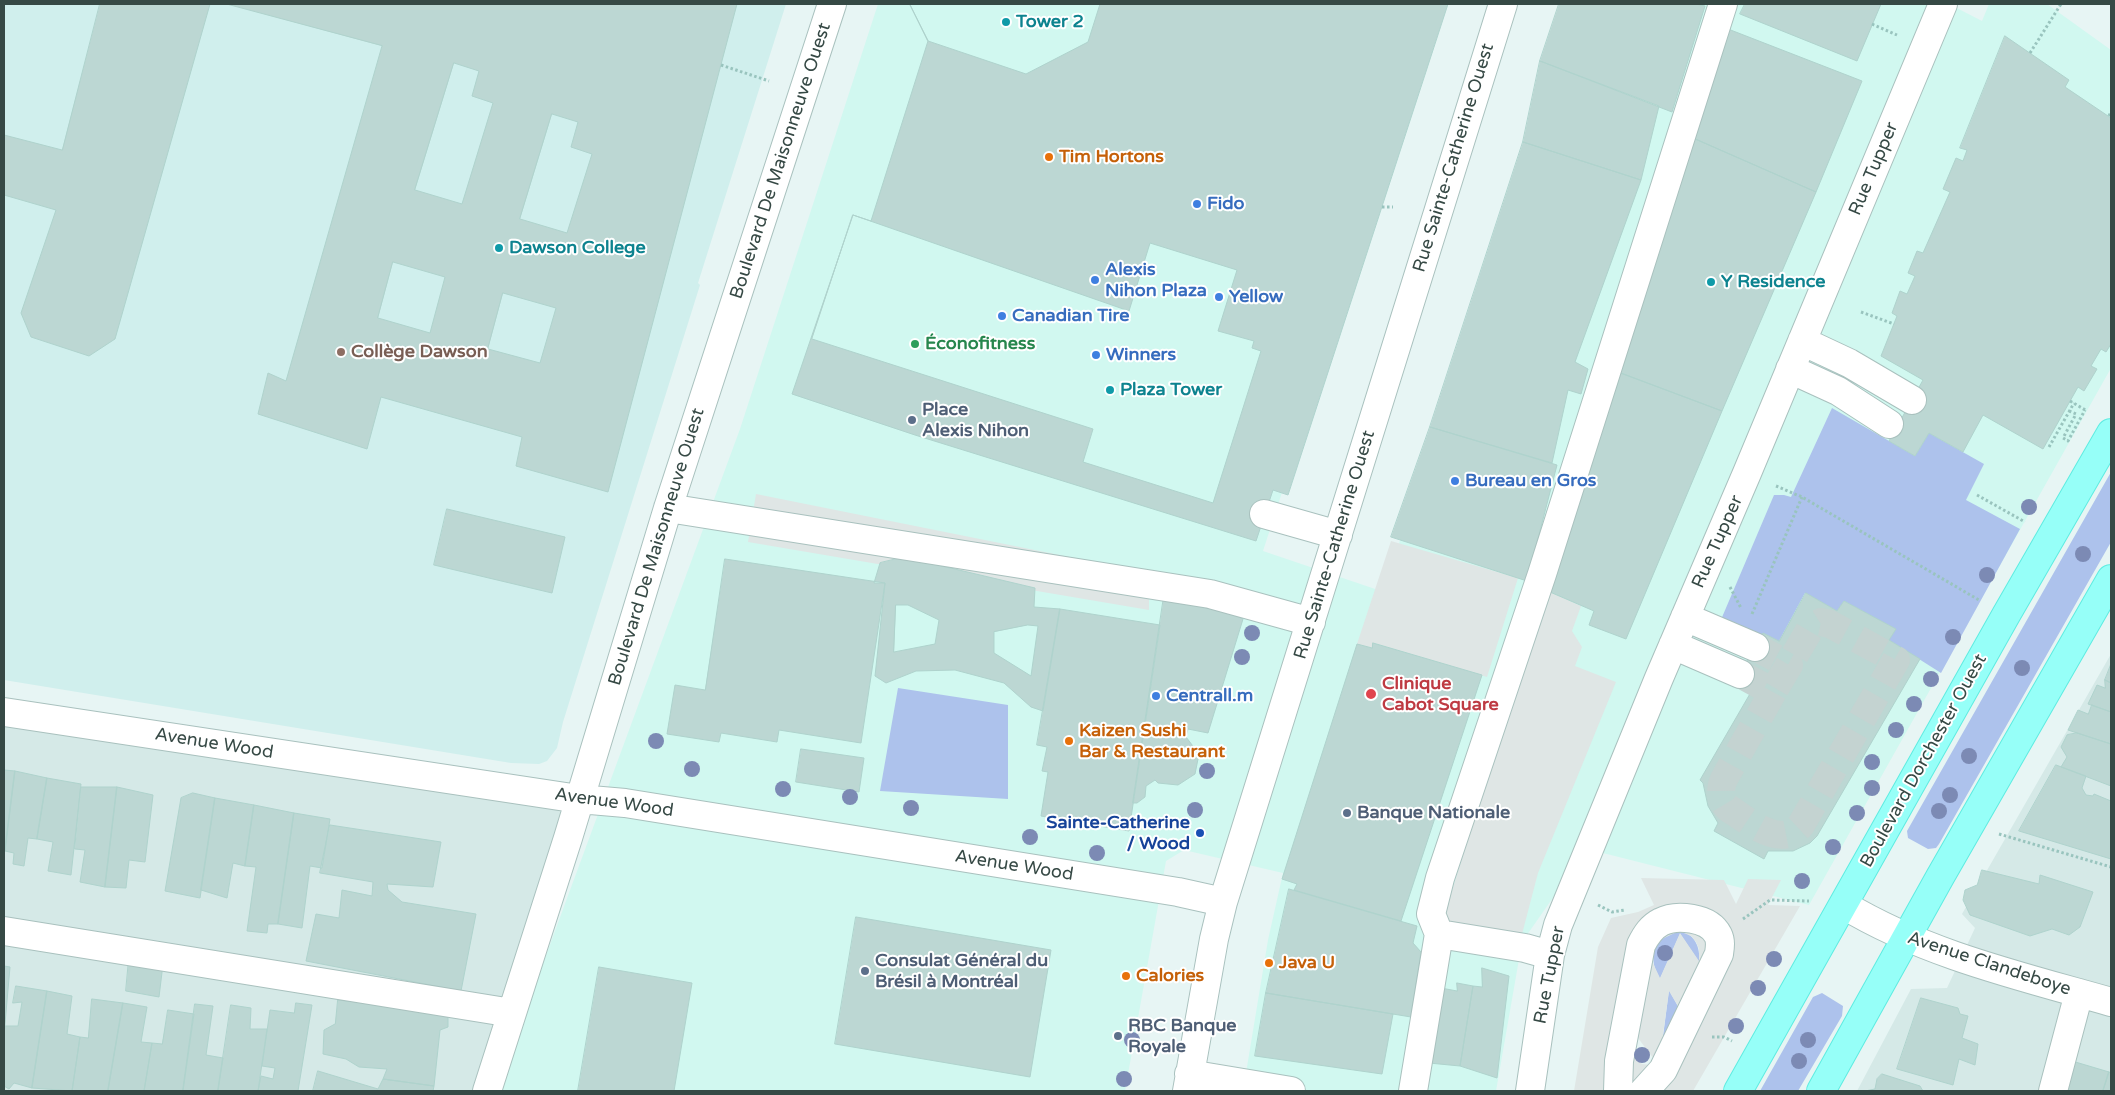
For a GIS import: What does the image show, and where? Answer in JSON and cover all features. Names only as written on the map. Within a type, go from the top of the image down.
[{"type":"main road","name":"Boulevard Dorchester Ouest","points":[[1738,1091],[2111,433]]},
{"type":"main road","points":[[1821,1091],[1908,938],[1940,877],[2108,593]]},
{"type":"street","name":"Boulevard De Maisonneuve Ouest","points":[[487,1091],[668,508],[832,4]]},
{"type":"street","name":"Rue Sainte-Catherine Ouest","points":[[1188,1083],[1214,939],[1223,902],[1338,535],[1434,219],[1503,4]]},
{"type":"street","points":[[1413,1091],[1439,934],[1431,914],[1440,878],[1542,574],[1724,4]]},
{"type":"street","name":"Rue Tupper","points":[[1530,1091],[1550,955],[1558,925],[1673,646],[1943,4]]},
{"type":"street","points":[[1802,341],[1849,363],[1912,400]]},
{"type":"street","points":[[1790,368],[1838,391],[1890,424]]},
{"type":"street","points":[[668,508],[1210,594],[1311,622]]},
{"type":"street","points":[[1264,514],[1338,535]]},
{"type":"street","points":[[1685,618],[1755,647]]},
{"type":"street","points":[[1673,646],[1740,674]]},
{"type":"street","name":"Avenue Wood","points":[[4,712],[579,799],[644,806],[1178,892],[1223,902]]},
{"type":"street","name":"Avenue Clandeboye","points":[[1844,905],[1883,927],[1959,957],[2111,1002]]},
{"type":"street","points":[[1618,1091],[1619,1061],[1641,945],[1646,935],[1661,922],[1679,917],[1696,920],[1708,925],[1719,935],[1719,954],[1663,1070],[1644,1091]]},
{"type":"street","points":[[4,931],[512,1013]]},
{"type":"street","points":[[1439,934],[1525,948],[1550,955]]},
{"type":"street","points":[[2053,1091],[2079,993]]},
{"type":"street","points":[[1188,1083],[1291,1091]]},
{"type":"path","points":[[2030,53],[2061,4]]},
{"type":"path","points":[[1872,24],[1900,36]]},
{"type":"path","points":[[721,65],[769,81]]},
{"type":"path","points":[[1382,207],[1393,206]]},
{"type":"path","points":[[1861,312],[1894,324]]},
{"type":"path","points":[[2049,447],[2072,402],[2085,410],[2068,441],[2063,438],[2076,414],[2069,411]]},
{"type":"path","points":[[1773,485],[1802,498],[1986,605]]},
{"type":"path","points":[[1977,495],[2032,526]]},
{"type":"path","points":[[1752,614],[1802,498]]},
{"type":"path","points":[[1995,833],[2111,866]]},
{"type":"path","points":[[1770,900],[1808,901],[1817,904]]},
{"type":"path","points":[[1606,909],[1612,912]]},
{"type":"path","points":[[1724,1037],[1733,1041]]},
{"type":"shaded area","name":"Collège Dawson","points":[[4,4],[786,4],[698,283],[700,285],[563,722],[557,748],[547,761],[539,764],[511,763],[4,680]]},
{"type":"shaded area","points":[[878,4],[1440,4],[1263,551],[1384,592],[1566,4],[1949,4],[1982,21],[1989,4],[2047,4],[2111,50],[2111,368],[1809,905],[1587,849],[1522,942],[1496,1091],[1243,1091],[1268,940],[1283,873],[1184,850],[1166,861],[1125,1091],[496,1091],[740,429]]},
{"type":"shaded area","points":[[1832,408],[1915,456],[1929,433],[1984,464],[1966,500],[2020,529],[1941,673],[1889,640],[1895,629],[1844,601],[1837,611],[1805,593],[1779,641],[1760,639],[1720,622],[1774,495],[1791,497]]},
{"type":"shaded area","points":[[2111,472],[2111,542],[1939,844],[1936,848],[1928,849],[1908,838],[1907,831]]},
{"type":"shaded area","points":[[756,494],[1149,573],[1149,610],[748,542]]},
{"type":"shaded area","points":[[1391,541],[1518,578],[1487,677],[1374,643],[1372,648],[1357,644]]},
{"type":"shaded area","points":[[1550,592],[1581,606],[1572,631],[1582,647],[1575,666],[1616,682],[1538,873],[1521,938],[1443,920],[1484,787]]},
{"type":"shaded area","points":[[2111,654],[2111,1091],[1857,1091],[1911,989],[1947,988],[1975,928],[1962,914]]},
{"type":"shaded area","points":[[898,688],[1008,705],[1008,799],[880,791]]},
{"type":"shaded area","points":[[4,703],[579,799],[487,1091],[4,1091]]},
{"type":"shaded area","points":[[1641,878],[1724,880],[1736,904],[1748,879],[1781,880],[1768,905],[1800,906],[1693,1091],[1574,1091],[1598,947],[1611,918],[1638,912],[1654,905]],"holes":[[[1679,931],[1691,936],[1696,942],[1699,949],[1699,961],[1680,933],[1660,978],[1652,961],[1655,947],[1662,939]],[[1669,991],[1679,1008],[1661,1049]],[[1638,1038],[1656,1062],[1651,1065],[1642,1064],[1637,1059],[1635,1051]]]},
{"type":"shaded area","points":[[1674,932],[1686,933],[1691,936],[1699,950],[1699,962],[1680,934],[1660,979],[1654,964],[1654,951],[1661,940]]},
{"type":"shaded area","points":[[1669,990],[1679,1008],[1661,1052]]},
{"type":"shaded area","points":[[1822,993],[1843,1006],[1842,1016],[1798,1091],[1760,1091],[1813,997]]},
{"type":"building","points":[[100,4],[210,4],[115,339],[89,356],[31,337],[21,313],[56,210],[4,195],[4,135],[62,150]]},
{"type":"building","name":"Dawson College","points":[[227,4],[737,4],[608,492],[516,466],[522,437],[381,397],[367,449],[258,414],[268,373],[286,381],[382,46]],"holes":[[[454,63],[479,71],[472,96],[493,103],[462,204],[415,190]],[[552,114],[578,122],[571,147],[592,154],[567,233],[520,219]],[[393,262],[445,277],[430,333],[378,318]],[[503,293],[556,308],[540,363],[488,349]]]},
{"type":"building","name":"Alexis Nihon Plaza","points":[[910,4],[1448,4],[1288,495],[1273,490],[1256,541],[915,435],[792,394],[853,215],[871,221],[928,41]]},
{"type":"building","name":"Tower 2","points":[[910,4],[1100,4],[1088,42],[1026,74],[928,41]]},
{"type":"building","points":[[1559,4],[1696,4],[1705,6],[1672,112],[1540,61]]},
{"type":"building","points":[[1745,4],[1881,4],[1857,61],[1740,14]]},
{"type":"building","points":[[1728,29],[1862,81],[1816,192],[1693,138]]},
{"type":"building","points":[[2005,36],[2069,80],[2065,87],[2111,118],[2111,344],[2106,352],[2101,349],[2091,366],[2097,369],[2084,391],[2078,387],[2043,449],[1983,415],[1963,452],[1929,433],[1915,456],[1889,441],[1923,380],[1881,356],[1897,316],[1892,313],[1900,291],[1907,294],[1915,276],[1908,273],[1917,251],[1923,253],[1950,192],[1943,189],[1956,158],[1963,161],[1967,150],[1960,148]]},
{"type":"building","points":[[1540,61],[1659,106],[1641,180],[1523,142]]},
{"type":"building","name":"Y Residence","points":[[1693,138],[1816,192],[1722,411],[1615,371]]},
{"type":"building","points":[[1523,142],[1641,180],[1575,362],[1588,369],[1581,394],[1568,390],[1552,463],[1430,427]]},
{"type":"building","name":"Plaza Tower","points":[[853,215],[1129,311],[1150,243],[1237,270],[1218,331],[1254,341],[1252,348],[1261,351],[1213,503],[1083,462],[1093,429],[812,339]]},
{"type":"building","points":[[1621,373],[1722,411],[1626,639],[1589,625],[1594,611],[1550,592]]},
{"type":"building","points":[[1430,427],[1557,465],[1527,581],[1391,537]]},
{"type":"building","points":[[447,509],[565,537],[552,593],[434,565]]},
{"type":"building","points":[[904,557],[1035,588],[1034,607],[1060,609],[1043,711],[1031,707],[1004,683],[955,670],[916,671],[886,683],[875,676],[885,583],[874,583],[880,563]],"holes":[[[896,605],[908,605],[939,620],[935,644],[894,652]],[[1028,625],[1038,626],[1031,676],[994,653],[994,632]]]},
{"type":"building","points":[[725,559],[885,583],[861,743],[779,730],[777,742],[721,733],[719,742],[667,734],[675,685],[705,690]]},
{"type":"building","points":[[1806,593],[1837,611],[1844,601],[1896,629],[1889,640],[1920,659],[1817,836],[1810,843],[1793,851],[1768,851],[1764,859],[1714,831],[1718,823],[1708,806],[1703,783],[1700,780],[1751,692],[1734,683],[1763,633],[1779,641]]},
{"type":"building","points":[[1164,596],[1211,603],[1243,619],[1208,733],[1188,729],[1186,737],[1199,754],[1195,774],[1178,785],[1158,783],[1155,780],[1146,786],[1145,797],[1137,803],[1133,803]]},
{"type":"building","points":[[1060,609],[1160,625],[1129,831],[1041,816],[1048,772],[1042,771],[1047,747],[1037,745]]},
{"type":"building","points":[[1373,643],[1482,675],[1401,921],[1294,890],[1297,884],[1282,879],[1357,644],[1372,648]]},
{"type":"building","points":[[2111,664],[2111,683],[2105,680]]},
{"type":"building","points":[[2105,680],[2111,683],[2111,712],[2088,704],[2097,685],[2105,688]]},
{"type":"building","points":[[2092,705],[2111,712],[2111,744],[2068,730],[2078,710],[2088,714]]},
{"type":"building","points":[[2077,733],[2111,744],[2111,786],[2061,767],[2067,757],[2061,747],[2067,735]]},
{"type":"building","points":[[801,749],[864,758],[859,792],[796,782]]},
{"type":"building","points":[[2056,765],[2086,776],[2082,788],[2086,795],[2093,796],[2094,794],[2111,801],[2111,859],[2019,831]]},
{"type":"building","points":[[4,770],[15,771],[5,851],[4,851]]},
{"type":"building","points":[[15,771],[47,778],[37,839],[28,838],[24,866],[13,864],[14,853],[5,851]]},
{"type":"building","points":[[47,778],[81,784],[71,875],[48,871],[53,842],[37,839]]},
{"type":"building","points":[[81,787],[117,787],[105,887],[80,882],[85,850],[75,849]]},
{"type":"building","points":[[117,787],[153,795],[145,862],[129,860],[126,888],[105,887]]},
{"type":"building","points":[[193,793],[215,798],[200,898],[165,891],[181,798]]},
{"type":"building","points":[[215,798],[254,805],[245,866],[233,863],[227,898],[201,890]]},
{"type":"building","points":[[254,805],[294,813],[278,924],[268,924],[267,933],[247,931],[256,867],[245,866]]},
{"type":"building","points":[[294,813],[330,819],[322,868],[310,866],[302,928],[278,924]]},
{"type":"building","points":[[330,825],[441,842],[433,887],[387,884],[388,890],[402,902],[476,914],[461,991],[306,961],[316,914],[339,918],[342,890],[372,896],[373,882],[320,873]]},
{"type":"building","points":[[1982,870],[2039,884],[2040,875],[2093,892],[2080,927],[2069,935],[2052,929],[2030,936],[1970,915],[1963,900],[1965,890],[1977,885]]},
{"type":"building","points":[[1289,889],[1417,926],[1413,943],[1421,952],[1411,1017],[1266,993]]},
{"type":"building","points":[[856,917],[1051,950],[1030,1077],[835,1044]]},
{"type":"building","points":[[129,959],[163,964],[159,997],[126,991]]},
{"type":"building","points":[[4,966],[10,967],[4,1035]]},
{"type":"building","points":[[599,967],[692,983],[674,1091],[578,1091]]},
{"type":"building","points":[[1482,968],[1509,976],[1497,1078],[1460,1066],[1473,986],[1482,987]]},
{"type":"building","points":[[1457,983],[1473,986],[1460,1066],[1429,1063],[1441,988],[1457,991]]},
{"type":"building","points":[[16,986],[47,991],[32,1088],[14,1083],[9,1089],[4,1086],[5,1026],[18,1026],[22,1002],[13,1003]]},
{"type":"building","points":[[47,991],[72,996],[67,1034],[80,1037],[72,1091],[32,1088]]},
{"type":"building","points":[[1266,993],[1393,1014],[1382,1074],[1255,1056]]},
{"type":"building","points":[[1921,998],[1958,1008],[1960,1014],[1968,1016],[1962,1038],[1978,1044],[1975,1065],[1959,1059],[1953,1085],[1897,1069]]},
{"type":"building","points":[[92,999],[123,1003],[108,1091],[72,1091],[80,1037],[88,1038]]},
{"type":"building","points":[[338,1000],[448,1012],[448,1027],[440,1030],[434,1086],[383,1079],[387,1069],[359,1067],[346,1059],[323,1054],[324,1030],[335,1024]]},
{"type":"building","points":[[123,1003],[147,1007],[141,1042],[152,1043],[144,1091],[108,1091]]},
{"type":"building","points":[[296,1003],[312,1005],[298,1091],[258,1091],[261,1076],[273,1079],[275,1068],[262,1066],[270,1010],[294,1013]]},
{"type":"building","points":[[195,1004],[213,1006],[206,1055],[223,1058],[218,1091],[183,1091]]},
{"type":"building","points":[[231,1005],[251,1008],[250,1029],[267,1029],[258,1091],[218,1091]]},
{"type":"building","points":[[168,1010],[194,1014],[183,1091],[144,1091],[152,1043],[162,1044]]},
{"type":"building","points":[[2072,1061],[2109,1072],[2103,1091],[2062,1091]]},
{"type":"building","points":[[318,1071],[378,1089],[383,1079],[434,1086],[433,1091],[313,1091]]},
{"type":"building","points":[[2109,1072],[2111,1073],[2111,1091],[2103,1091]]},
{"type":"building","points":[[1882,1074],[1920,1086],[1923,1091],[1865,1091],[1875,1089],[1877,1079]]},
{"type":"tunnel","points":[[1773,692],[1724,779],[1721,791],[1722,798],[1728,808],[1764,831],[1784,835],[1793,832],[1801,825],[1896,660],[1830,624],[1821,622],[1810,629],[1789,665]]},
{"type":"tunnel","points":[[1740,674],[1773,692],[1789,665],[1755,647]]},
{"type":"place","name":"Tower 2","points":[[1006,22]]},
{"type":"place","name":"Tim Hortons","points":[[1049,157]]},
{"type":"place","name":"Fido","points":[[1197,204]]},
{"type":"place","name":"Dawson College","points":[[499,248]]},
{"type":"place","name":"Alexis Nihon Plaza","points":[[1095,280]]},
{"type":"place","name":"Y Residence","points":[[1711,282]]},
{"type":"place","name":"Yellow","points":[[1219,297]]},
{"type":"place","name":"Canadian Tire","points":[[1002,316]]},
{"type":"place","name":"Éconofitness","points":[[915,344]]},
{"type":"place","name":"Collège Dawson","points":[[341,352]]},
{"type":"place","name":"Winners","points":[[1096,355]]},
{"type":"place","name":"Plaza Tower","points":[[1110,390]]},
{"type":"place","name":"Place Alexis Nihon","points":[[912,420]]},
{"type":"place","name":"Bureau en Gros","points":[[1455,481]]},
{"type":"place","name":"Clinique Cabot Square","points":[[1371,694]]},
{"type":"place","name":"Centrall.m","points":[[1156,696]]},
{"type":"place","name":"Kaizen Sushi Bar & Restaurant","points":[[1069,741]]},
{"type":"place","name":"Banque Nationale","points":[[1347,813]]},
{"type":"place","name":"Sainte-Catherine / Wood","points":[[1200,833]]},
{"type":"place","name":"Java U","points":[[1269,963]]},
{"type":"place","name":"Consulat Général du Brésil à Montréal","points":[[865,971]]},
{"type":"place","name":"Calories","points":[[1126,976]]},
{"type":"place","name":"RBC Banque Royale","points":[[1118,1036]]}]
